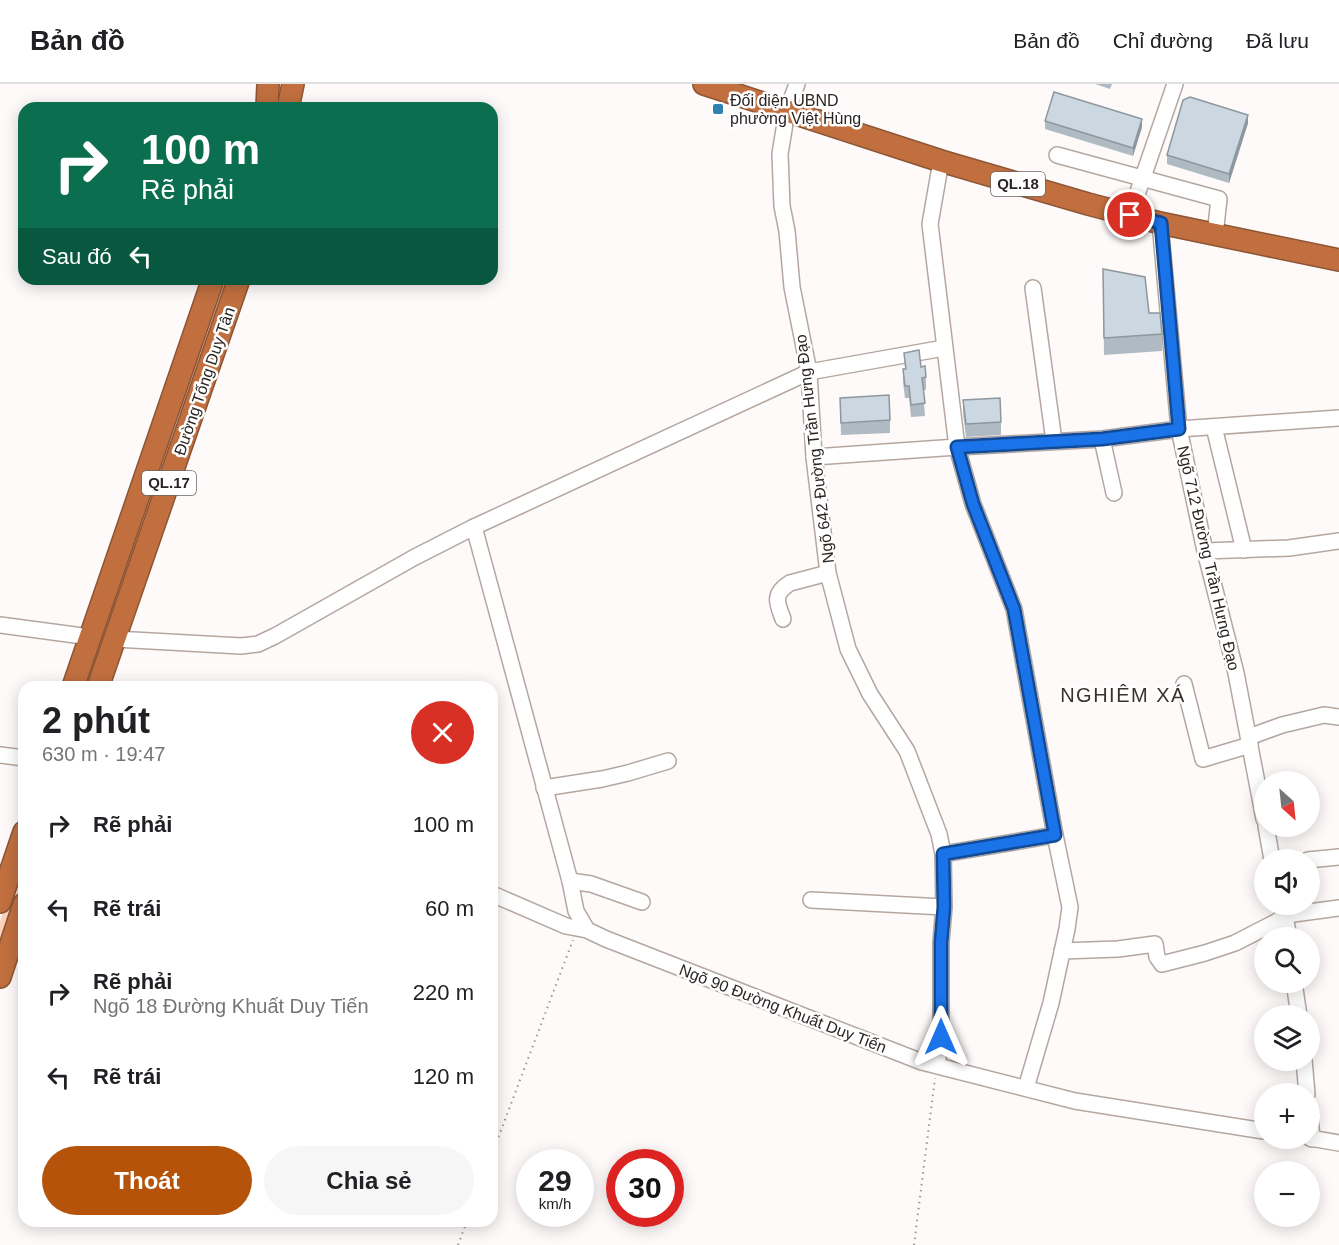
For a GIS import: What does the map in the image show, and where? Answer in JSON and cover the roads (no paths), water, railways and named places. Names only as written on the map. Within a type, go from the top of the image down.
[{"type":"highway","points":[[267,102],[268,84]]},
{"type":"highway","points":[[289,102],[292,84]]},
{"type":"highway","name":"QL.18","points":[[704,84],[941,161],[1088,204],[1161,223],[1339,260]]},
{"type":"highway","name":"Đường Tống Duy Tân","points":[[75,681],[211,285]]},
{"type":"highway","name":"Đường Tống Duy Tân","points":[[100,681],[237,285]]},
{"type":"highway","points":[[164,423],[187,430]]},
{"type":"highway","points":[[0,902],[18,854]]},
{"type":"highway","points":[[0,977],[18,922]]},
{"type":"street","name":"Ngõ 642 Đường Trần Hưng Đạo","points":[[796,84],[787,111],[780,154],[782,206],[787,231],[792,287],[809,372],[814,457],[828,573],[848,650],[870,694],[907,751],[939,834],[943,854],[944,907],[941,942],[941,1037],[937,1065]]},
{"type":"street","points":[[1130,215],[1175,84]]},
{"type":"street","points":[[1057,155],[1219,199],[1215,234]]},
{"type":"street","points":[[941,161],[930,224],[957,447],[973,504],[1014,609],[1070,907],[1051,1003],[1026,1088]]},
{"type":"street","name":"Ngõ 712 Đường Trần Hưng Đạo","points":[[1161,223],[1179,429],[1205,551],[1236,673],[1255,771]]},
{"type":"street","points":[[1033,288],[1054,441]]},
{"type":"street","points":[[115,639],[252,645],[275,636],[415,557],[474,527],[809,372],[944,348]]},
{"type":"street","points":[[814,457],[1102,439],[1179,429],[1339,418]]},
{"type":"street","points":[[1214,427],[1244,550]]},
{"type":"street","points":[[1102,439],[1114,493]]},
{"type":"street","points":[[474,527],[582,929]]},
{"type":"street","points":[[1205,551],[1289,548],[1339,541]]},
{"type":"street","points":[[783,619],[777,601],[778,595],[785,586],[828,573]]},
{"type":"street","points":[[0,626],[90,637]]},
{"type":"street","points":[[1184,684],[1203,759],[1249,741],[1281,725],[1324,715],[1339,717]]},
{"type":"street","points":[[0,755],[18,757]]},
{"type":"street","points":[[544,788],[628,773],[668,761]]},
{"type":"street","points":[[943,854],[1055,835]]},
{"type":"street","points":[[1320,859],[1339,857]]},
{"type":"street","points":[[570,881],[591,884],[642,902]]},
{"type":"street","name":"Ngõ 90 Đường Khuất Duy Tiến","points":[[498,897],[566,926],[582,929],[922,1062],[1075,1101],[1254,1129]]},
{"type":"street","points":[[811,900],[944,907]]},
{"type":"street","points":[[1320,909],[1339,908]]},
{"type":"street","points":[[1062,951],[1118,949],[1155,944],[1157,957],[1162,964],[1235,943],[1276,922],[1281,915]]},
{"type":"street","points":[[1320,1140],[1339,1143]]},
{"type":"place","name":"Đối diện UBND phường Việt Hùng","points":[[718,109]]},
{"type":"district","name":"NGHIÊM XÁ","points":[[1123,695]]}]
